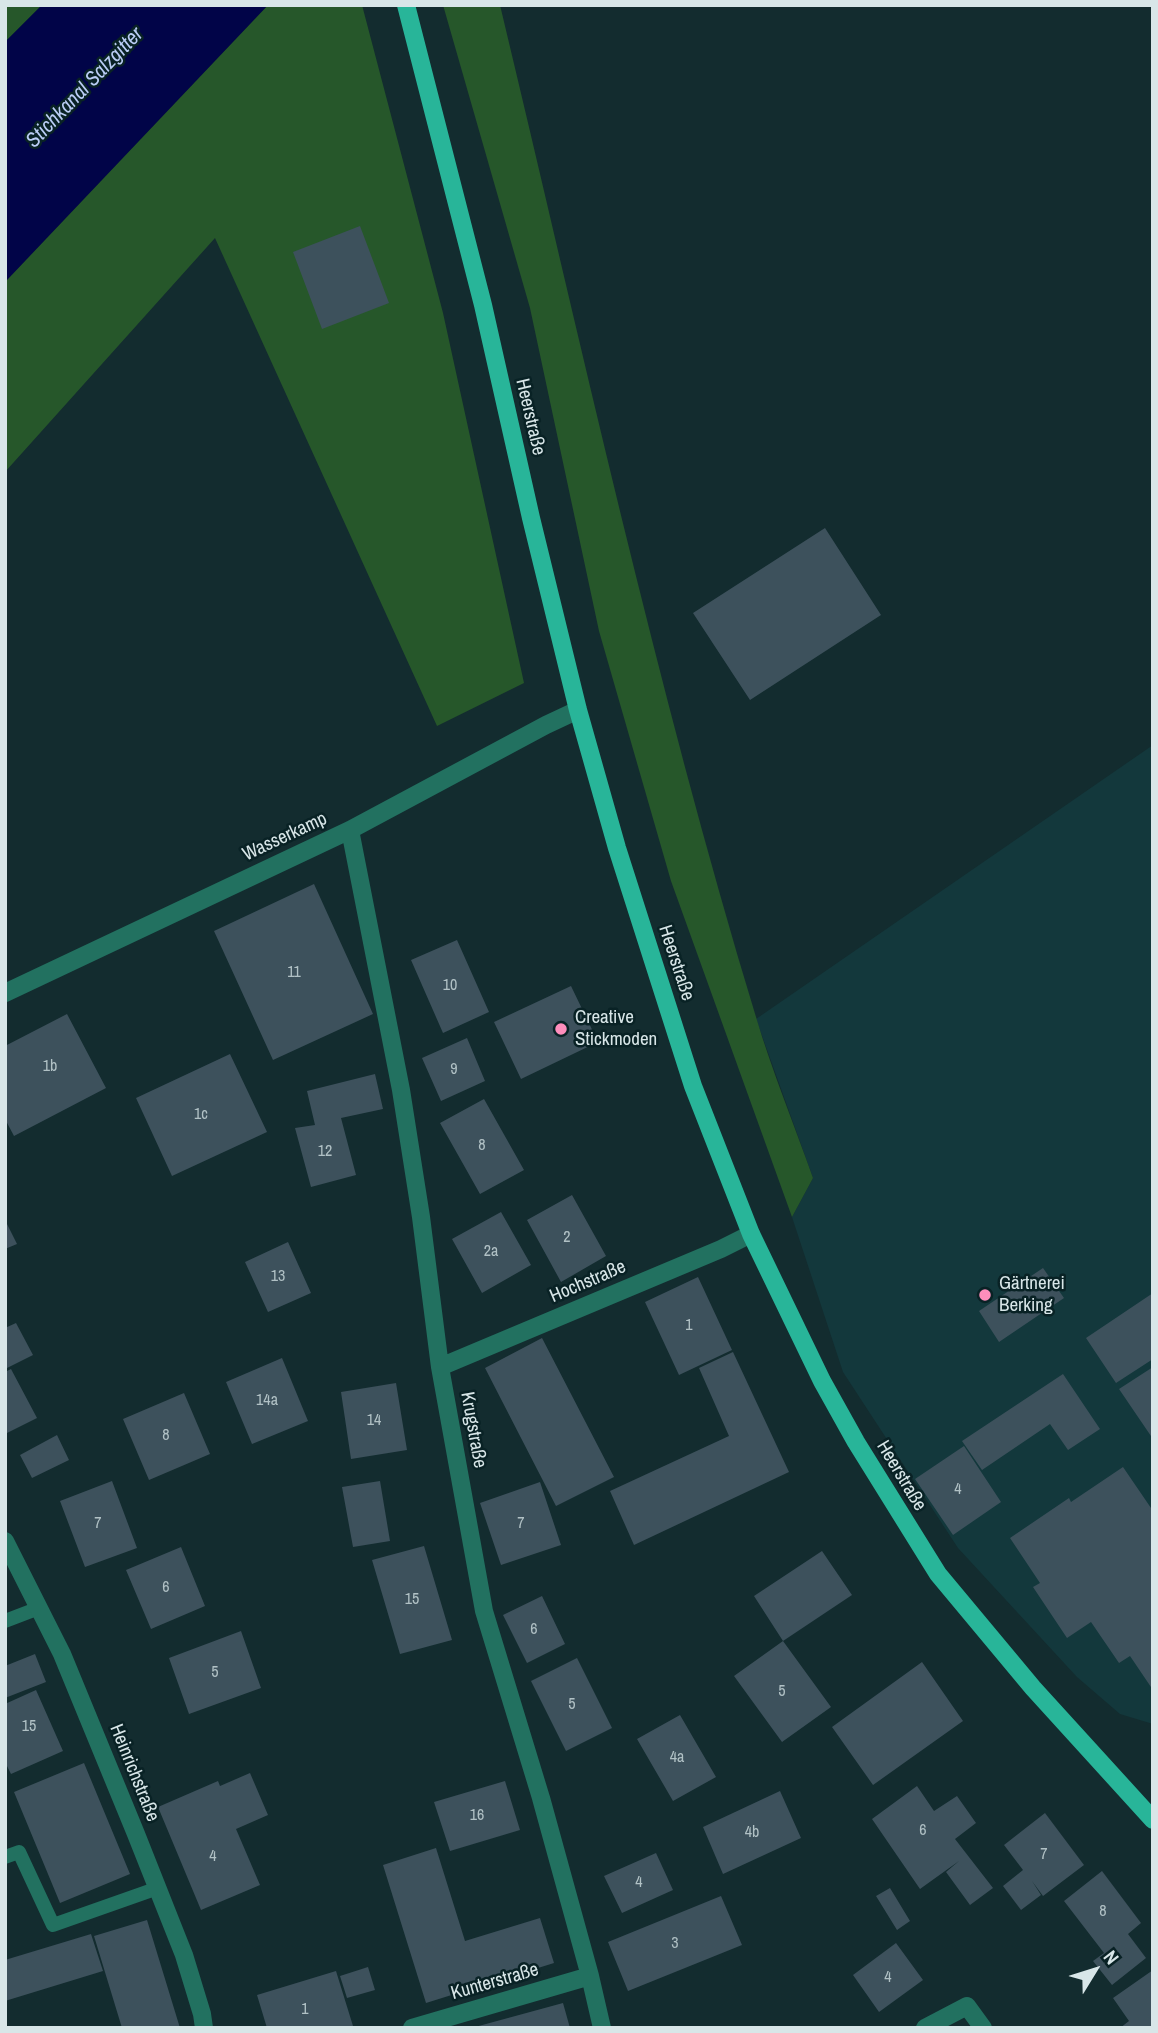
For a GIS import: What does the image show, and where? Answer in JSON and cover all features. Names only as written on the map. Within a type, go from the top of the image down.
[{"type":"main road","name":"Heerstraße","points":[[406,5],[483,305],[578,710],[617,848],[693,1086],[751,1234],[822,1381],[862,1453],[938,1574],[1033,1688],[1153,1820]]},
{"type":"street","name":"Wasserkamp","points":[[5,993],[350,830],[578,710]]},
{"type":"street","name":"Krugstraße","points":[[350,830],[401,1090],[440,1367],[484,1611],[541,1798],[602,2028]]},
{"type":"street","name":"Hochstraße","points":[[440,1367],[751,1234]]},
{"type":"street","name":"Heinrichstraße","points":[[5,1541],[62,1654],[158,1888],[184,1955],[204,2028]]},
{"type":"street","name":"Kunterstraße","points":[[412,2028],[590,1976]]},
{"type":"street","points":[[925,2028],[967,2006],[983,2028]]},
{"type":"lane","points":[[5,1621],[39,1608]]},
{"type":"lane","points":[[5,1857],[19,1852],[53,1925],[158,1888]]},
{"type":"shaded area","name":"Gärtnerei Berking","points":[[1153,745],[1153,1724],[1120,1714],[1077,1677],[958,1548],[843,1372],[792,1217],[813,1178],[756,1019]]},
{"type":"green space","points":[[5,5],[42,5],[5,42]]},
{"type":"green space","points":[[268,5],[362,5],[443,313],[524,683],[437,726],[215,238],[5,472],[5,282]]},
{"type":"green space","points":[[443,5],[500,5],[620,513],[685,766],[762,1037],[813,1178],[792,1217],[671,881],[599,631],[530,308]]},
{"type":"water","name":"Stichkanal Salzgitter","points":[[42,5],[268,5],[5,282],[5,42]]},
{"type":"building","points":[[360,226],[389,303],[322,329],[293,252]]},
{"type":"building","points":[[825,528],[881,615],[750,700],[693,613]]},
{"type":"building","points":[[314,884],[373,1014],[273,1060],[214,931]]},
{"type":"building","points":[[457,940],[489,1012],[443,1033],[411,960]]},
{"type":"building","points":[[571,986],[598,1042],[521,1079],[494,1022]]},
{"type":"building","points":[[67,1014],[106,1088],[14,1136],[5,1119],[5,1046]]},
{"type":"building","points":[[467,1038],[485,1081],[441,1101],[422,1058]]},
{"type":"building","points":[[230,1054],[267,1132],[172,1176],[136,1098]]},
{"type":"building","points":[[375,1074],[383,1109],[341,1118],[356,1175],[311,1187],[295,1128],[315,1125],[307,1091]]},
{"type":"building","points":[[484,1099],[524,1170],[480,1194],[440,1123]]},
{"type":"building","points":[[572,1195],[606,1256],[561,1282],[527,1220]]},
{"type":"building","points":[[501,1212],[531,1265],[482,1293],[452,1239]]},
{"type":"building","points":[[5,1220],[17,1244],[5,1249]]},
{"type":"building","points":[[288,1242],[311,1293],[268,1312],[245,1262]]},
{"type":"building","points":[[1043,1268],[1064,1298],[999,1342],[979,1311]]},
{"type":"building","points":[[698,1277],[732,1350],[679,1375],[645,1302]]},
{"type":"building","points":[[1153,1293],[1153,1359],[1116,1383],[1086,1338]]},
{"type":"building","points":[[16,1323],[33,1355],[5,1369],[5,1328]]},
{"type":"building","points":[[542,1338],[614,1477],[556,1506],[485,1368]]},
{"type":"building","points":[[733,1352],[789,1472],[634,1545],[610,1491],[729,1436],[699,1368]]},
{"type":"building","points":[[282,1358],[308,1421],[252,1444],[226,1382]]},
{"type":"building","points":[[1153,1367],[1153,1439],[1119,1389]]},
{"type":"building","points":[[11,1369],[37,1418],[5,1434],[5,1372]]},
{"type":"building","points":[[1063,1374],[1100,1429],[1068,1450],[1050,1424],[982,1470],[962,1441]]},
{"type":"building","points":[[396,1383],[407,1450],[351,1459],[341,1392]]},
{"type":"building","points":[[184,1393],[210,1454],[149,1480],[123,1419]]},
{"type":"building","points":[[57,1435],[69,1460],[32,1478],[20,1455]]},
{"type":"building","points":[[964,1446],[1001,1502],[953,1535],[915,1479]]},
{"type":"building","points":[[1123,1467],[1151,1508],[1153,1507],[1153,1690],[1130,1656],[1119,1663],[1091,1622],[1067,1638],[1033,1587],[1040,1583],[1010,1538],[1069,1498],[1071,1502]]},
{"type":"building","points":[[112,1481],[137,1548],[85,1567],[60,1501]]},
{"type":"building","points":[[380,1481],[390,1541],[353,1547],[342,1487]]},
{"type":"building","points":[[540,1482],[561,1545],[501,1565],[480,1503]]},
{"type":"building","points":[[424,1546],[452,1640],[400,1654],[372,1560]]},
{"type":"building","points":[[181,1547],[205,1606],[151,1629],[126,1570]]},
{"type":"building","points":[[822,1551],[852,1595],[783,1641],[754,1596]]},
{"type":"building","points":[[542,1596],[565,1644],[527,1663],[503,1615]]},
{"type":"building","points":[[241,1631],[261,1688],[189,1714],[169,1658]]},
{"type":"building","points":[[783,1641],[831,1707],[782,1742],[734,1676]]},
{"type":"building","points":[[35,1654],[46,1682],[5,1698],[5,1666]]},
{"type":"building","points":[[577,1658],[612,1728],[566,1751],[531,1681]]},
{"type":"building","points":[[922,1662],[963,1721],[873,1785],[832,1727]]},
{"type":"building","points":[[36,1690],[63,1751],[11,1774],[5,1762],[5,1704]]},
{"type":"building","points":[[680,1715],[716,1777],[673,1801],[637,1739]]},
{"type":"building","points":[[84,1763],[130,1874],[60,1903],[14,1792]]},
{"type":"building","points":[[250,1773],[268,1815],[236,1829],[260,1885],[201,1910],[158,1807],[218,1781],[220,1786]]},
{"type":"building","points":[[505,1781],[520,1830],[450,1851],[434,1802]]},
{"type":"building","points":[[917,1786],[934,1811],[957,1796],[976,1823],[955,1839],[993,1888],[970,1905],[946,1872],[959,1861],[920,1889],[872,1819]]},
{"type":"building","points":[[780,1791],[801,1838],[723,1874],[703,1827]]},
{"type":"building","points":[[1045,1813],[1084,1865],[1043,1896],[1032,1881],[1041,1895],[1021,1910],[1003,1886],[1023,1870],[1004,1845]]},
{"type":"building","points":[[436,1848],[465,1941],[540,1918],[554,1963],[426,2003],[383,1865]]},
{"type":"building","points":[[656,1853],[673,1890],[622,1913],[604,1876]]},
{"type":"building","points":[[1102,1871],[1141,1923],[1128,1934],[1146,1958],[1112,1985],[1093,1961],[1104,1953],[1064,1901]]},
{"type":"building","points":[[890,1888],[910,1921],[897,1930],[876,1896]]},
{"type":"building","points":[[721,1896],[742,1945],[628,1991],[608,1942]]},
{"type":"building","points":[[147,1920],[180,2028],[122,2028],[94,1936]]},
{"type":"building","points":[[91,1934],[103,1971],[5,2001],[5,1960]]},
{"type":"building","points":[[896,1943],[923,1980],[879,2012],[853,1975]]},
{"type":"building","points":[[368,1967],[375,1990],[347,1998],[340,1976]]},
{"type":"building","points":[[1153,1970],[1153,2028],[1120,2028],[1129,2021],[1113,1998]]},
{"type":"building","points":[[336,1971],[353,2026],[267,2028],[257,1995]]},
{"type":"building","points":[[563,2003],[570,2028],[475,2028],[475,2027]]},
{"type":"place","name":"Creative Stickmoden","points":[[561,1029]]},
{"type":"place","name":"Gärtnerei Berking","points":[[985,1295]]}]
